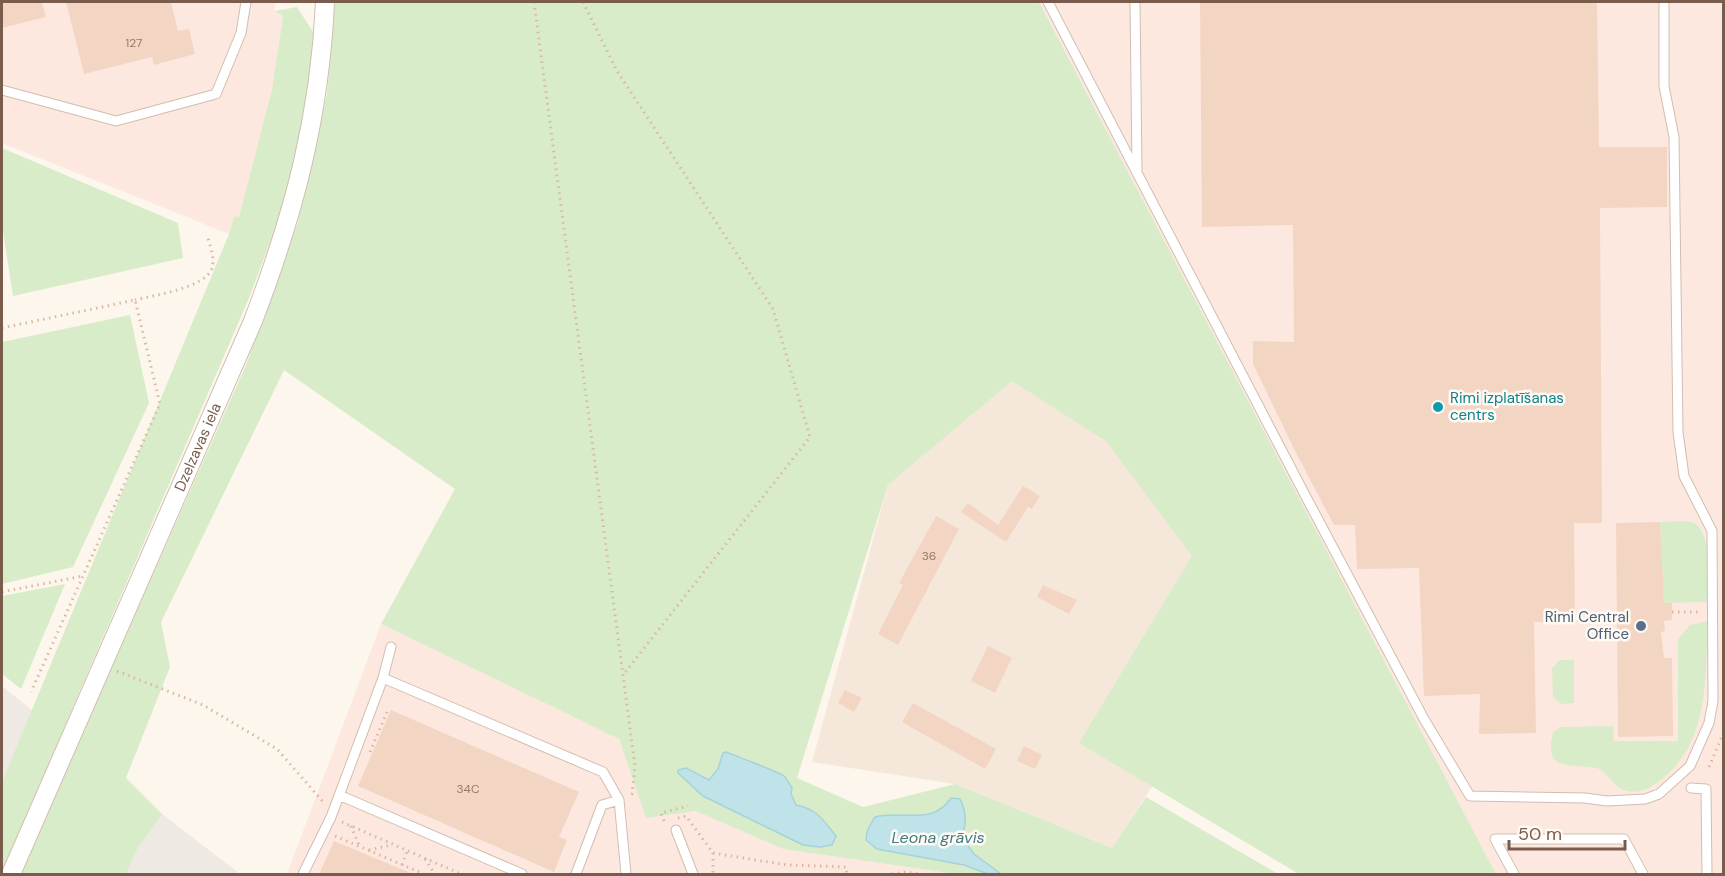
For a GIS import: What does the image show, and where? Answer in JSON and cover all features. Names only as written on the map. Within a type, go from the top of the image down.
[{"type":"street","name":"Dzelzavas iela","points":[[11,874],[248,332],[277,257],[293,208],[315,111],[323,60],[325,2]]},
{"type":"lane","points":[[2,90],[117,121],[216,94],[242,33],[246,2]]},
{"type":"lane","points":[[1048,2],[1419,708],[1470,796],[1585,798],[1607,801],[1645,799],[1659,794],[1690,766],[1709,723],[1713,701],[1712,531],[1684,476],[1678,432],[1674,137],[1664,86],[1664,2]]},
{"type":"lane","points":[[1135,2],[1137,174]]},
{"type":"lane","points":[[303,874],[332,815],[383,678],[391,647]]},
{"type":"lane","points":[[383,678],[603,772],[619,800],[627,874]]},
{"type":"lane","points":[[1691,788],[1706,789],[1707,874]]},
{"type":"lane","points":[[339,795],[522,874]]},
{"type":"lane","points":[[576,874],[602,805],[619,800]]},
{"type":"lane","points":[[676,830],[693,874]]},
{"type":"lane","points":[[1514,874],[1495,839],[1624,839],[1643,874]]},
{"type":"lane","points":[[494,874],[499,865]]},
{"type":"path","points":[[534,2],[635,766],[632,794],[619,800]]},
{"type":"path","points":[[583,2],[617,71],[773,309],[810,436],[622,675]]},
{"type":"path","points":[[2,328],[135,300],[200,283],[212,268],[212,251],[207,235]]},
{"type":"path","points":[[32,692],[160,404],[135,300]]},
{"type":"path","points":[[2,592],[83,576]]},
{"type":"path","points":[[1672,612],[1714,612]]},
{"type":"path","points":[[101,665],[203,705],[277,749],[332,815],[351,826],[461,874]]},
{"type":"path","points":[[1709,767],[1724,732]]},
{"type":"path","points":[[676,830],[666,828],[661,813],[688,806]]},
{"type":"path","points":[[664,821],[686,816],[712,853],[713,874]]},
{"type":"path","points":[[351,826],[360,847]]},
{"type":"path","points":[[333,836],[424,874]]},
{"type":"path","points":[[369,850],[393,845]]},
{"type":"path","points":[[402,865],[407,851]]},
{"type":"path","points":[[712,853],[787,864],[846,867],[847,874]]},
{"type":"path","points":[[425,859],[435,874]]},
{"type":"path","points":[[448,874],[454,871]]},
{"type":"path","points":[[892,874],[906,872],[919,874]]},
{"type":"shaded area","points":[[2,2],[275,2],[275,11],[283,16],[272,89],[239,217],[234,216],[229,234],[2,143]]},
{"type":"shaded area","points":[[1039,2],[1723,2],[1723,874],[1496,874]]},
{"type":"shaded area","points":[[1012,380],[1231,490],[1272,603],[1112,848],[955,784],[812,762],[888,485]]},
{"type":"shaded area","points":[[381,624],[619,739],[646,818],[696,811],[783,849],[955,874],[287,874]]},
{"type":"shaded area","points":[[2,686],[33,711],[2,782]]},
{"type":"shaded area","points":[[162,814],[240,874],[126,874],[138,848]]},
{"type":"green space","points":[[335,2],[1039,2],[1496,874],[1299,874],[1079,743],[1192,556],[1107,442],[1012,381],[888,485],[797,778],[863,807],[955,784],[1112,848],[1146,797],[1278,874],[1001,874],[974,854],[961,837],[965,818],[958,800],[951,798],[935,812],[875,817],[869,842],[877,849],[964,865],[988,874],[955,874],[783,849],[696,811],[646,818],[619,739],[381,624],[455,489],[284,370],[161,622],[170,667],[126,778],[162,814],[138,848],[126,874],[20,874],[246,365],[298,222],[327,94]],"holes":[[[723,753],[731,754],[783,776],[796,805],[814,812],[836,836],[704,796],[678,773],[678,770],[686,768],[709,780],[718,769]]]},
{"type":"green space","points":[[297,7],[315,35],[303,127],[280,216],[249,298],[2,872],[2,782],[229,234],[234,216],[239,217],[272,89],[283,16],[275,11]]},
{"type":"green space","points":[[2,148],[178,223],[183,258],[13,296],[2,225]]},
{"type":"green space","points":[[130,315],[149,403],[73,567],[2,584],[2,342]]},
{"type":"green space","points":[[1686,521],[1700,528],[1704,536],[1708,559],[1707,602],[1664,603],[1660,522]]},
{"type":"green space","points":[[65,584],[21,689],[2,674],[2,596]]},
{"type":"green space","points":[[1708,621],[1705,685],[1697,727],[1678,763],[1662,779],[1644,790],[1629,791],[1617,786],[1600,769],[1571,766],[1556,761],[1552,755],[1551,746],[1553,732],[1561,727],[1613,726],[1614,741],[1678,741],[1678,639],[1690,625]]},
{"type":"green space","points":[[1560,660],[1574,660],[1574,703],[1561,704],[1553,697],[1552,668]]},
{"type":"water","points":[[725,752],[784,776],[792,788],[791,794],[796,805],[814,812],[836,836],[832,845],[820,847],[803,845],[703,796],[678,773],[678,770],[686,768],[709,780],[718,769]]},
{"type":"water","name":"Leona grāvis","points":[[951,798],[960,799],[964,808],[965,823],[961,837],[974,854],[1001,874],[988,874],[964,865],[877,849],[866,840],[867,831],[875,817],[935,812],[944,807]]},
{"type":"building","points":[[2,2],[42,2],[46,17],[2,28]]},
{"type":"building","points":[[66,2],[171,2],[178,31],[189,29],[195,54],[154,65],[152,57],[84,74]]},
{"type":"building","name":"Rimi izplatīšanas centrs","points":[[1200,2],[1597,2],[1599,147],[1667,147],[1667,207],[1600,208],[1602,523],[1574,523],[1575,623],[1534,622],[1536,733],[1479,734],[1480,694],[1424,696],[1419,568],[1357,569],[1355,525],[1334,525],[1253,364],[1253,341],[1294,342],[1293,225],[1202,227]]},
{"type":"building","points":[[1023,486],[1040,496],[1032,509],[1028,507],[1006,542],[961,512],[968,503],[998,525]]},
{"type":"building","points":[[936,516],[959,529],[898,645],[878,634],[903,585],[899,583]]},
{"type":"building","name":"Rimi Central Office","points":[[1660,522],[1664,603],[1672,603],[1672,620],[1664,621],[1665,631],[1661,632],[1664,658],[1672,658],[1673,736],[1618,737],[1616,523]]},
{"type":"building","points":[[1043,585],[1077,600],[1069,614],[1037,597]]},
{"type":"building","points":[[988,646],[1012,658],[995,693],[971,681]]},
{"type":"building","points":[[845,690],[862,698],[854,712],[838,703]]},
{"type":"building","points":[[913,703],[996,749],[985,769],[902,722]]},
{"type":"building","points":[[391,710],[579,792],[559,837],[567,840],[554,872],[358,786]]},
{"type":"building","points":[[1024,746],[1042,755],[1035,769],[1017,761]]},
{"type":"building","points":[[334,841],[413,874],[319,874]]},
{"type":"place","name":"Rimi izplatīšanas centrs","points":[[1438,407]]},
{"type":"place","name":"Rimi Central Office","points":[[1641,626]]}]
